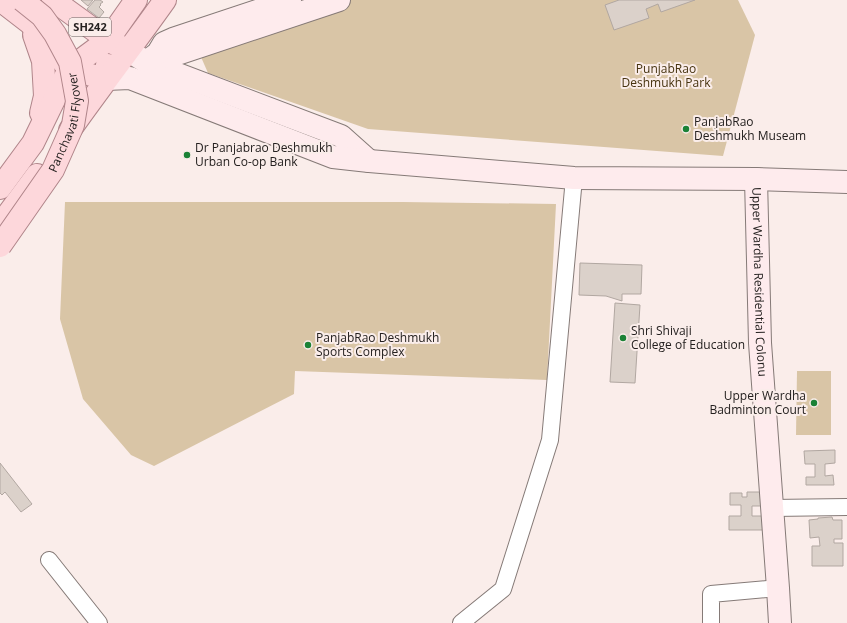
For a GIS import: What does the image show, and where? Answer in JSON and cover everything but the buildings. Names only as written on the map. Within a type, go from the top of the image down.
[{"type":"main road","points":[[0,0],[30,23],[68,69]]},
{"type":"main road","name":"Panchavati Flyover","points":[[0,246],[53,170],[73,125],[77,101],[70,62],[55,34],[42,16],[22,0]]},
{"type":"main road","name":"SH242","points":[[53,0],[107,60],[144,55]]},
{"type":"main road","points":[[0,225],[107,60],[136,0]]},
{"type":"main road","points":[[68,69],[107,60],[144,55],[165,0]]},
{"type":"main road","points":[[30,23],[43,61],[45,96],[33,143]]},
{"type":"main road","points":[[68,69],[107,60]]},
{"type":"main road","points":[[0,188],[33,143],[68,69]]},
{"type":"street","points":[[130,78],[144,55],[164,43],[290,0]]},
{"type":"street","points":[[144,55],[168,57],[339,0]]},
{"type":"street","points":[[144,55],[341,136],[369,161]]},
{"type":"street","points":[[107,60],[130,78],[333,157],[574,178],[847,182]]},
{"type":"street","points":[[461,623],[503,589],[550,440],[574,178]]},
{"type":"street","name":"Upper Wardha Residential Colonu","points":[[756,180],[760,343],[780,623]]},
{"type":"street","points":[[772,508],[847,507]]},
{"type":"street","points":[[49,560],[99,623]]},
{"type":"street","points":[[711,623],[711,594],[778,588]]},
{"type":"green space","name":"PunjabRao Deshmukh Park","points":[[328,0],[738,0],[755,35],[723,156],[368,129],[208,73],[201,57]]},
{"type":"green space","name":"PanjabRao Deshmukh Sports Complex","points":[[65,202],[403,202],[556,204],[547,380],[295,371],[294,394],[154,466],[131,455],[83,399],[60,319]]},
{"type":"green space","name":"Upper Wardha Badminton Court","points":[[797,371],[831,371],[831,435],[796,435]]},
{"type":"place","name":"PanjabRao Deshmukh Museam","points":[[686,129]]},
{"type":"place","name":"Dr Panjabrao Deshmukh Urban Co-op Bank","points":[[187,155]]},
{"type":"place","name":"Shri Shivaji College of Education","points":[[623,338]]},
{"type":"place","name":"PanjabRao Deshmukh Sports Complex","points":[[308,345]]},
{"type":"place","name":"Upper Wardha Badminton Court","points":[[814,403]]}]
